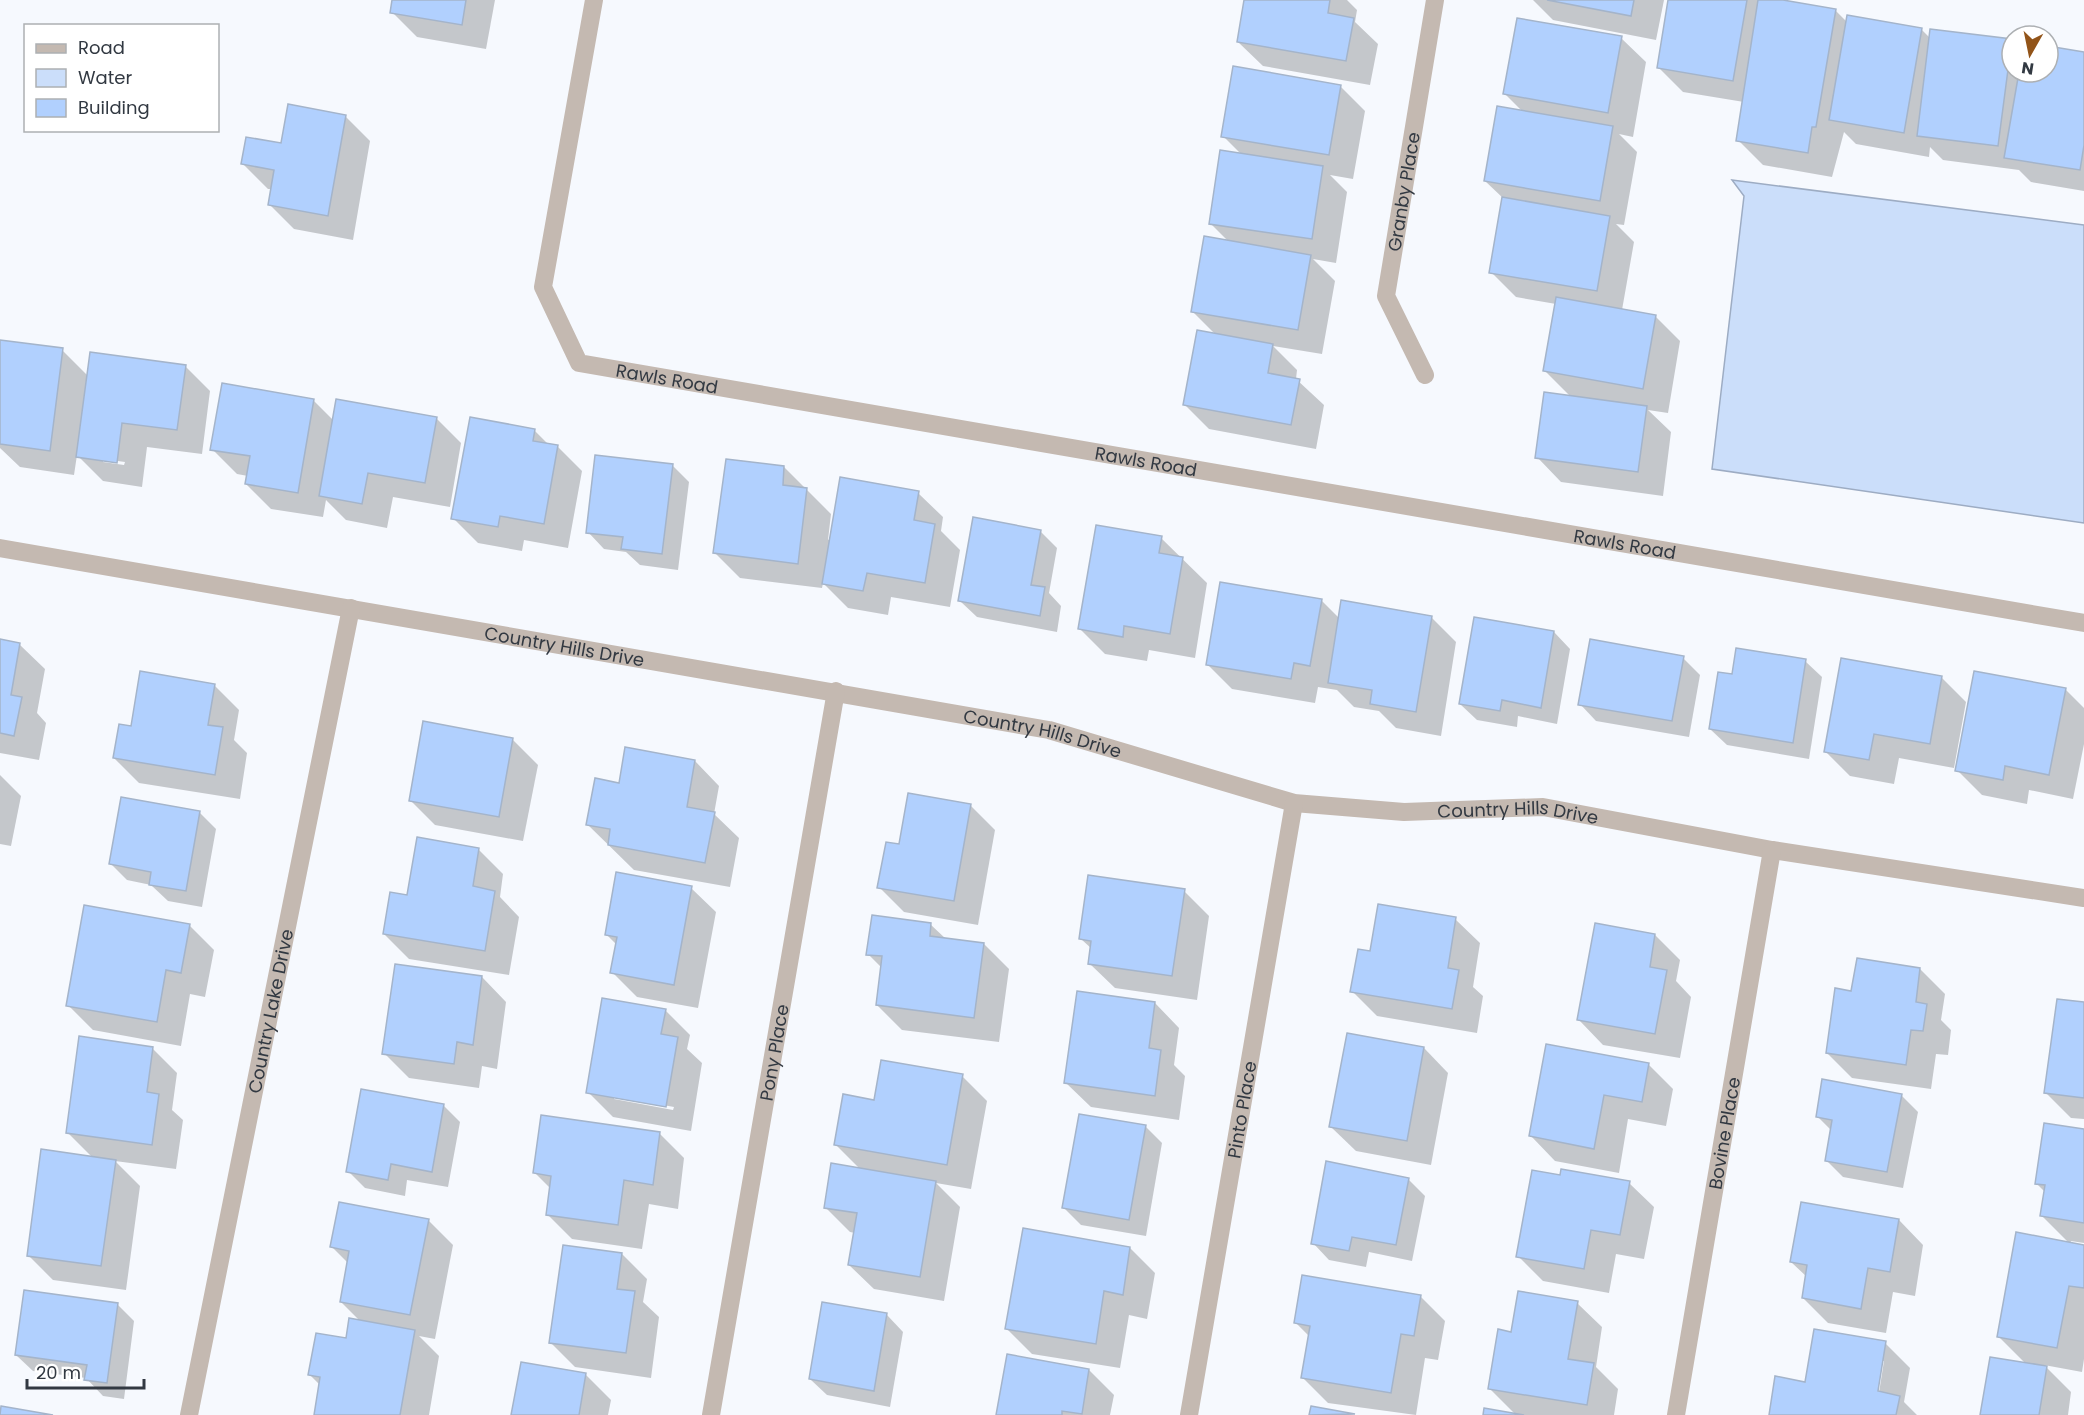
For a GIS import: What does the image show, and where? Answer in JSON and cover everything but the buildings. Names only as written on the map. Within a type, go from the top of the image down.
[{"type":"street","name":"Rawls Road","points":[[594,0],[543,287],[579,363],[2084,623]]},
{"type":"street","name":"Granby Place","points":[[1425,375],[1386,296],[1435,0]]},
{"type":"street","name":"Country Hills Drive","points":[[0,548],[836,691],[1048,730],[1294,803],[1404,812],[1543,807],[1772,850],[2084,898]]},
{"type":"street","name":"Country Lake Drive","points":[[189,1415],[351,608]]},
{"type":"street","name":"Pony Place","points":[[711,1415],[836,691]]},
{"type":"street","name":"Pinto Place","points":[[1189,1415],[1294,803]]},
{"type":"street","name":"Bovine Place","points":[[1676,1415],[1772,850]]},
{"type":"water","points":[[1732,180],[2084,225],[2084,523],[1712,469],[1744,196]]}]
